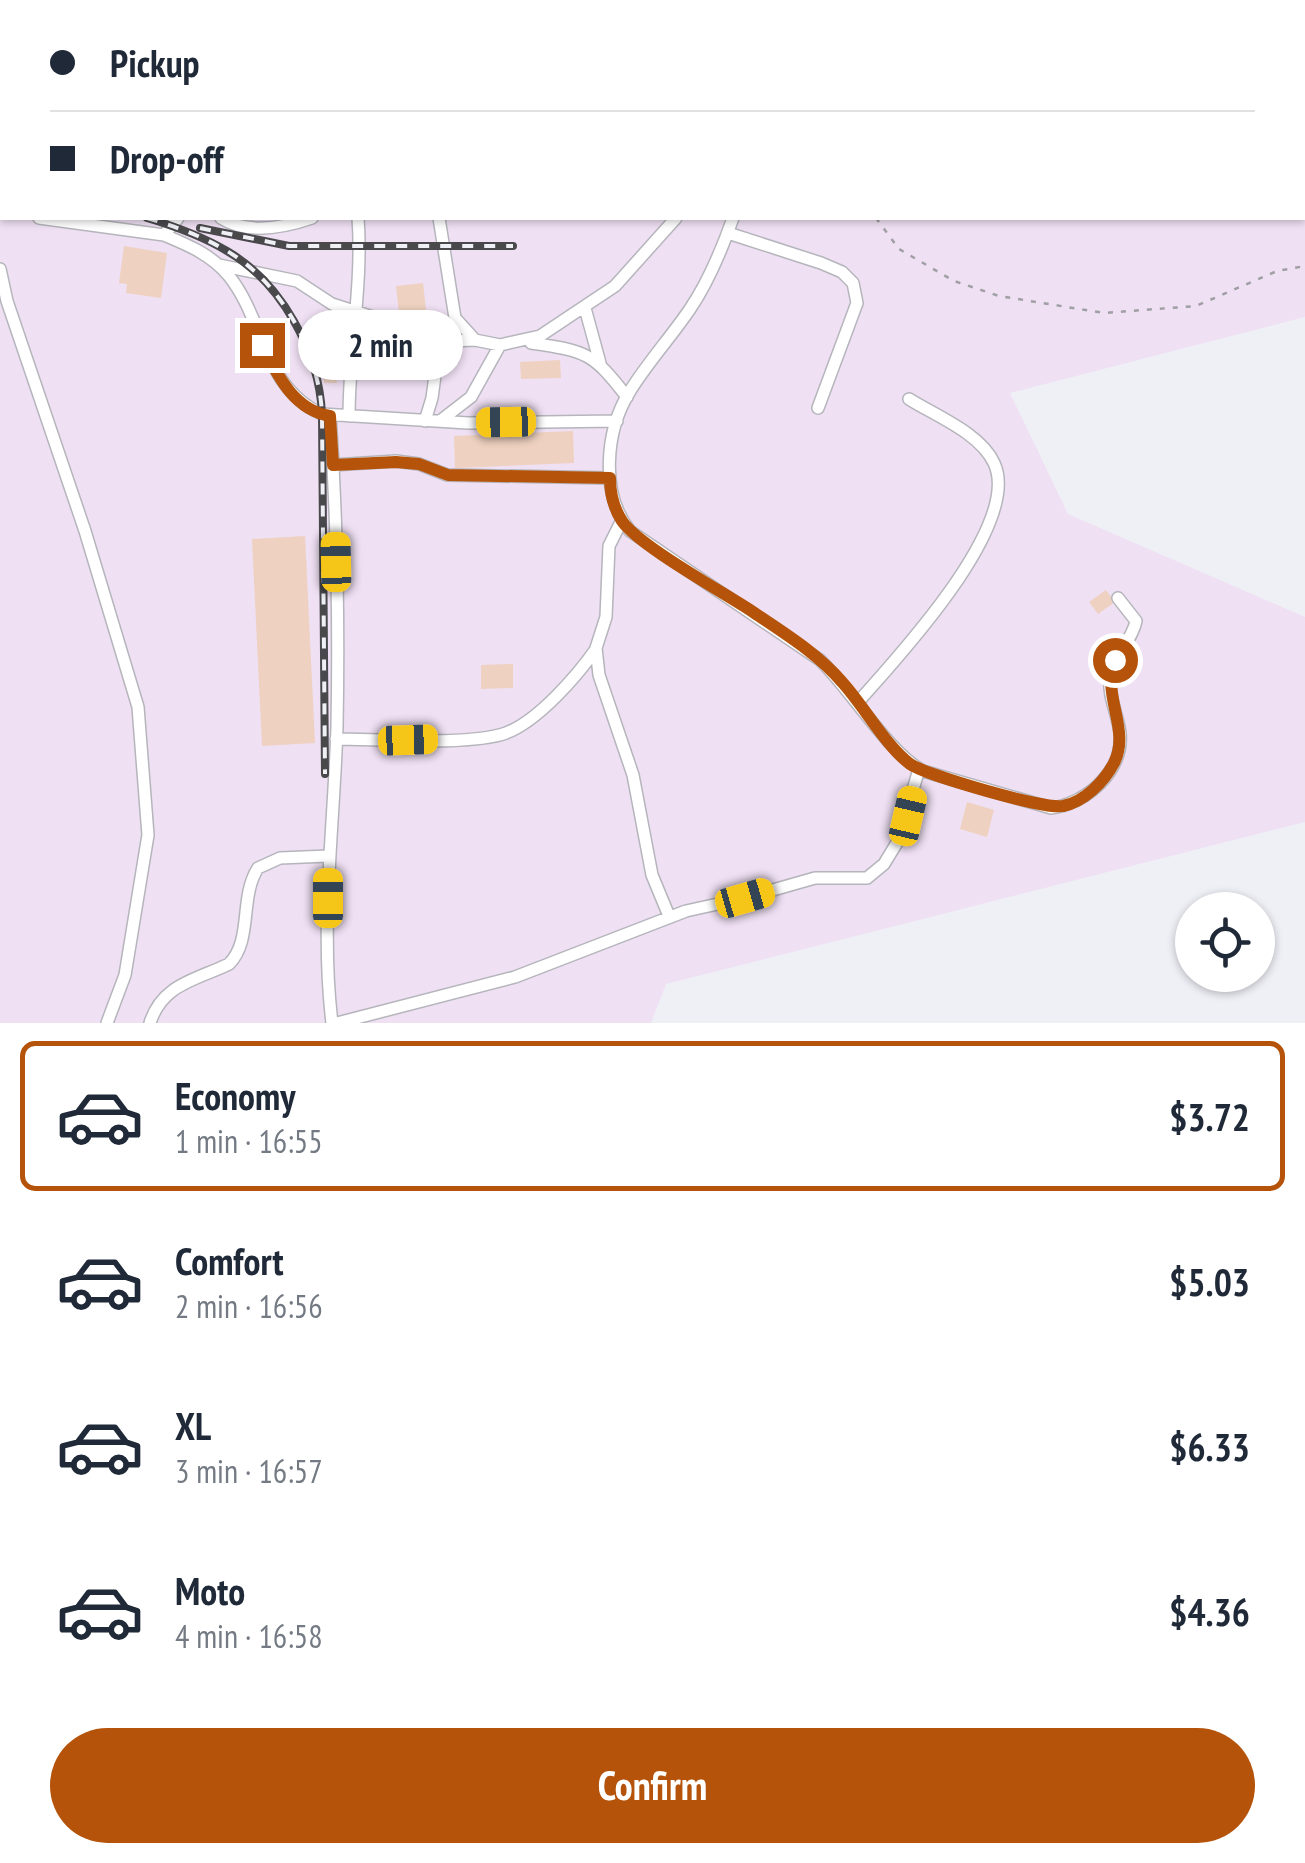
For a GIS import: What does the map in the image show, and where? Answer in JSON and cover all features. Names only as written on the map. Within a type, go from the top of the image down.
[{"type":"lane","points":[[450,0],[534,0]]},
{"type":"lane","points":[[666,0],[806,0]]},
{"type":"lane","points":[[53,220],[164,235],[219,265],[239,291],[279,378],[302,403],[330,416],[440,422],[617,421]]},
{"type":"lane","points":[[164,235],[176,220]]},
{"type":"lane","points":[[224,220],[256,228],[306,220]]},
{"type":"lane","points":[[349,416],[360,246],[358,220]]},
{"type":"lane","points":[[440,220],[455,318],[475,340]]},
{"type":"lane","points":[[526,342],[586,308],[615,286],[674,220]]},
{"type":"lane","points":[[732,220],[708,279],[626,397],[617,421],[610,478],[612,500],[622,520],[653,547],[792,638],[840,679],[902,756],[919,769],[1051,808],[1070,804],[1097,786],[1114,764],[1120,740],[1110,688],[1111,669],[1136,626],[1134,616],[1118,598]]},
{"type":"lane","points":[[728,233],[821,263],[842,272],[853,283],[856,302],[818,408]]},
{"type":"lane","points":[[219,265],[297,282],[317,296],[440,338],[500,346],[526,342],[580,352],[600,363]]},
{"type":"lane","points":[[0,268],[138,707],[148,835],[125,975],[107,1023]]},
{"type":"lane","points":[[586,308],[600,363],[626,397]]},
{"type":"lane","points":[[425,421],[440,338]]},
{"type":"lane","points":[[440,422],[471,397],[500,346]]},
{"type":"lane","points":[[859,702],[923,628],[969,565],[990,518],[998,485],[994,464],[976,442],[909,400]]},
{"type":"lane","points":[[330,416],[336,739],[328,856],[328,991],[334,1023],[515,976],[669,916],[814,878],[860,880],[884,864],[898,841],[919,769]]},
{"type":"lane","points":[[333,465],[396,462],[419,464],[448,475],[610,478]]},
{"type":"lane","points":[[336,739],[408,740],[504,734],[524,724],[556,695],[596,648],[606,617],[609,546],[622,520]]},
{"type":"lane","points":[[596,648],[600,675],[633,775],[652,875],[669,916]]},
{"type":"lane","points":[[150,1023],[154,1009],[171,990],[229,964],[236,957],[246,896],[258,868],[280,858],[328,856]]},
{"type":"path","points":[[877,220],[899,249],[954,282],[999,296],[1104,312],[1196,306],[1277,270],[1305,266]]},
{"type":"shaded area","points":[[0,220],[1305,220],[1305,317],[1010,393],[1068,514],[1305,617],[1305,822],[666,984],[651,1023],[0,1023]]},
{"type":"building","points":[[124,246],[167,253],[161,298],[126,293],[127,284],[119,283]]},
{"type":"building","points":[[423,283],[426,310],[399,313],[396,286]]},
{"type":"building","points":[[334,330],[337,383],[324,383],[318,331]]},
{"type":"building","points":[[560,360],[561,378],[521,379],[520,362]]},
{"type":"building","points":[[573,431],[574,463],[455,468],[454,436]]},
{"type":"building","points":[[305,536],[315,743],[262,746],[252,539]]},
{"type":"building","points":[[1106,590],[1115,602],[1098,614],[1089,602]]},
{"type":"building","points":[[513,664],[513,688],[481,689],[481,665]]},
{"type":"building","points":[[967,802],[994,810],[987,837],[960,829]]},
{"type":"railway","points":[[153,220],[227,251],[265,281],[294,321],[314,367],[322,414],[325,774]]},
{"type":"railway","points":[[200,228],[289,246],[513,246]]},
{"type":"route","points":[[262,345],[290,392],[313,410],[330,416],[333,465],[396,462],[419,464],[448,475],[610,478],[612,500],[630,531],[820,660],[902,756],[923,771],[1051,808],[1081,799],[1107,774],[1118,752],[1120,730],[1109,681],[1115,660]]}]
